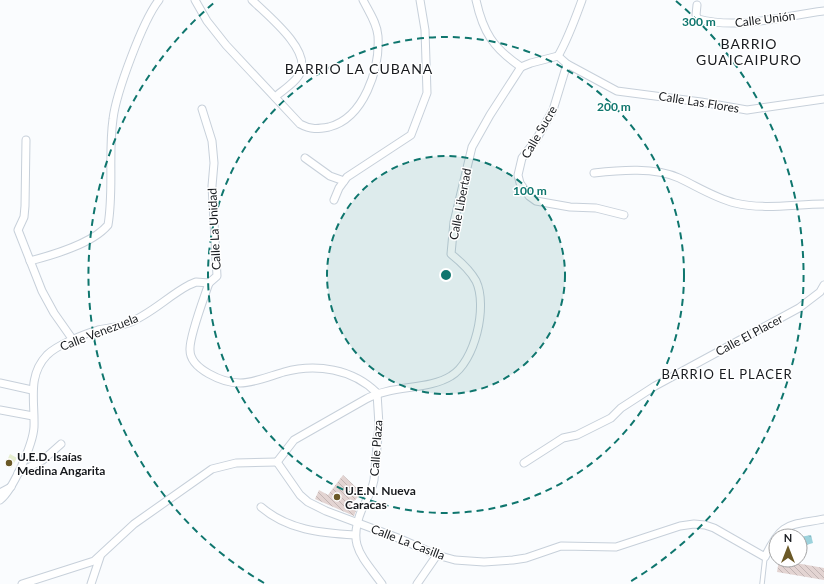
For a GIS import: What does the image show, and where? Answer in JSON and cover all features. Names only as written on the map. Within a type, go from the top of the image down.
[{"type":"street","points":[[30,261],[74,247],[101,231],[108,225],[114,111],[136,45],[159,0]]},
{"type":"street","points":[[195,0],[207,21],[226,45],[300,124],[306,128],[315,130],[336,125],[351,116],[362,103],[367,93],[378,44],[376,26],[363,0]]},
{"type":"street","points":[[252,0],[292,40],[302,59],[301,71],[298,77],[276,97]]},
{"type":"street","points":[[334,200],[344,181],[370,161],[411,135],[427,93],[426,30],[420,0]]},
{"type":"street","points":[[476,0],[481,20],[494,45],[521,67],[558,56],[566,42],[574,17],[582,0]]},
{"type":"street","name":"Calle Unión","points":[[697,4],[696,15],[698,19],[727,23],[768,20],[824,11]]},
{"type":"street","name":"Calle Las Flores","points":[[558,56],[567,64],[617,91],[753,110],[794,102],[824,99]]},
{"type":"street","name":"Calle Sucre","points":[[567,64],[553,110],[536,140],[522,158],[518,175],[520,183],[529,196],[536,202],[570,207],[596,208],[624,215]]},
{"type":"street","name":"Calle Libertad","points":[[277,462],[294,440],[377,393],[441,381],[451,377],[458,371],[465,361],[473,344],[480,320],[480,299],[476,282],[470,271],[451,254],[454,222],[472,147],[490,115],[521,67]]},
{"type":"street","name":"Calle La Unidad","points":[[202,109],[212,141],[214,164],[212,186],[217,276],[209,283],[190,348],[194,361],[200,367],[229,382],[240,383],[297,369],[328,370],[354,376],[369,385],[377,393]]},
{"type":"street","points":[[26,140],[25,206],[24,217],[18,230],[30,261],[54,313],[73,340]]},
{"type":"street","points":[[305,158],[330,176],[344,181]]},
{"type":"street","points":[[594,173],[640,171],[669,174],[710,194],[735,203],[749,205],[789,206],[824,204]]},
{"type":"street","name":"Calle Venezuela","points":[[0,500],[6,496],[16,480],[34,428],[32,390],[34,376],[47,355],[55,348],[97,330],[128,324],[184,288],[196,282],[209,283]]},
{"type":"street","name":"Calle El Placer","points":[[524,463],[563,438],[577,435],[611,418],[621,408],[654,386],[799,308],[820,292],[824,285]]},
{"type":"street","points":[[0,383],[32,390]]},
{"type":"street","name":"Calle Plaza","points":[[356,523],[370,494],[374,480],[379,424],[377,393]]},
{"type":"street","points":[[0,410],[33,416]]},
{"type":"street","points":[[18,473],[43,460],[61,444]]},
{"type":"street","points":[[22,584],[61,570],[86,564],[100,556],[134,524],[212,469],[236,463],[277,462]]},
{"type":"street","name":"Calle La Casilla","points":[[277,462],[300,495],[308,502],[437,555],[468,561],[513,560],[526,558],[562,546],[616,547],[680,526],[694,524],[714,528],[765,557]]},
{"type":"street","points":[[0,493],[11,487]]},
{"type":"street","points":[[261,506],[275,518],[299,528],[326,533],[355,535]]},
{"type":"street","points":[[765,557],[772,542],[782,529],[824,519]]},
{"type":"street","points":[[356,523],[355,535],[357,546],[382,584]]},
{"type":"street","points":[[418,584],[437,555]]},
{"type":"street","points":[[91,584],[100,556]]},
{"type":"lane","points":[[762,584],[765,557]]},
{"type":"green space","points":[[10,454],[17,458],[11,468],[5,465]]},
{"type":"water","points":[[811,535],[813,543],[808,545],[808,536]]},
{"type":"building","name":"U.E.N. Nueva Caracas","points":[[343,475],[362,493],[350,505],[357,508],[354,516],[315,499],[319,490],[328,495]]},
{"type":"building","points":[[808,565],[824,568],[824,580],[777,572],[778,568],[808,568]]},
{"type":"place","name":"U.E.D. Isaías Medina Angarita","points":[[9,463]]},
{"type":"place","name":"U.E.N. Nueva Caracas","points":[[337,497]]},
{"type":"district","name":"BARRIO GUAICAIPURO","points":[[749,52]]},
{"type":"district","name":"BARRIO LA CUBANA","points":[[359,68]]},
{"type":"district","name":"BARRIO EL PLACER","points":[[727,374]]}]
